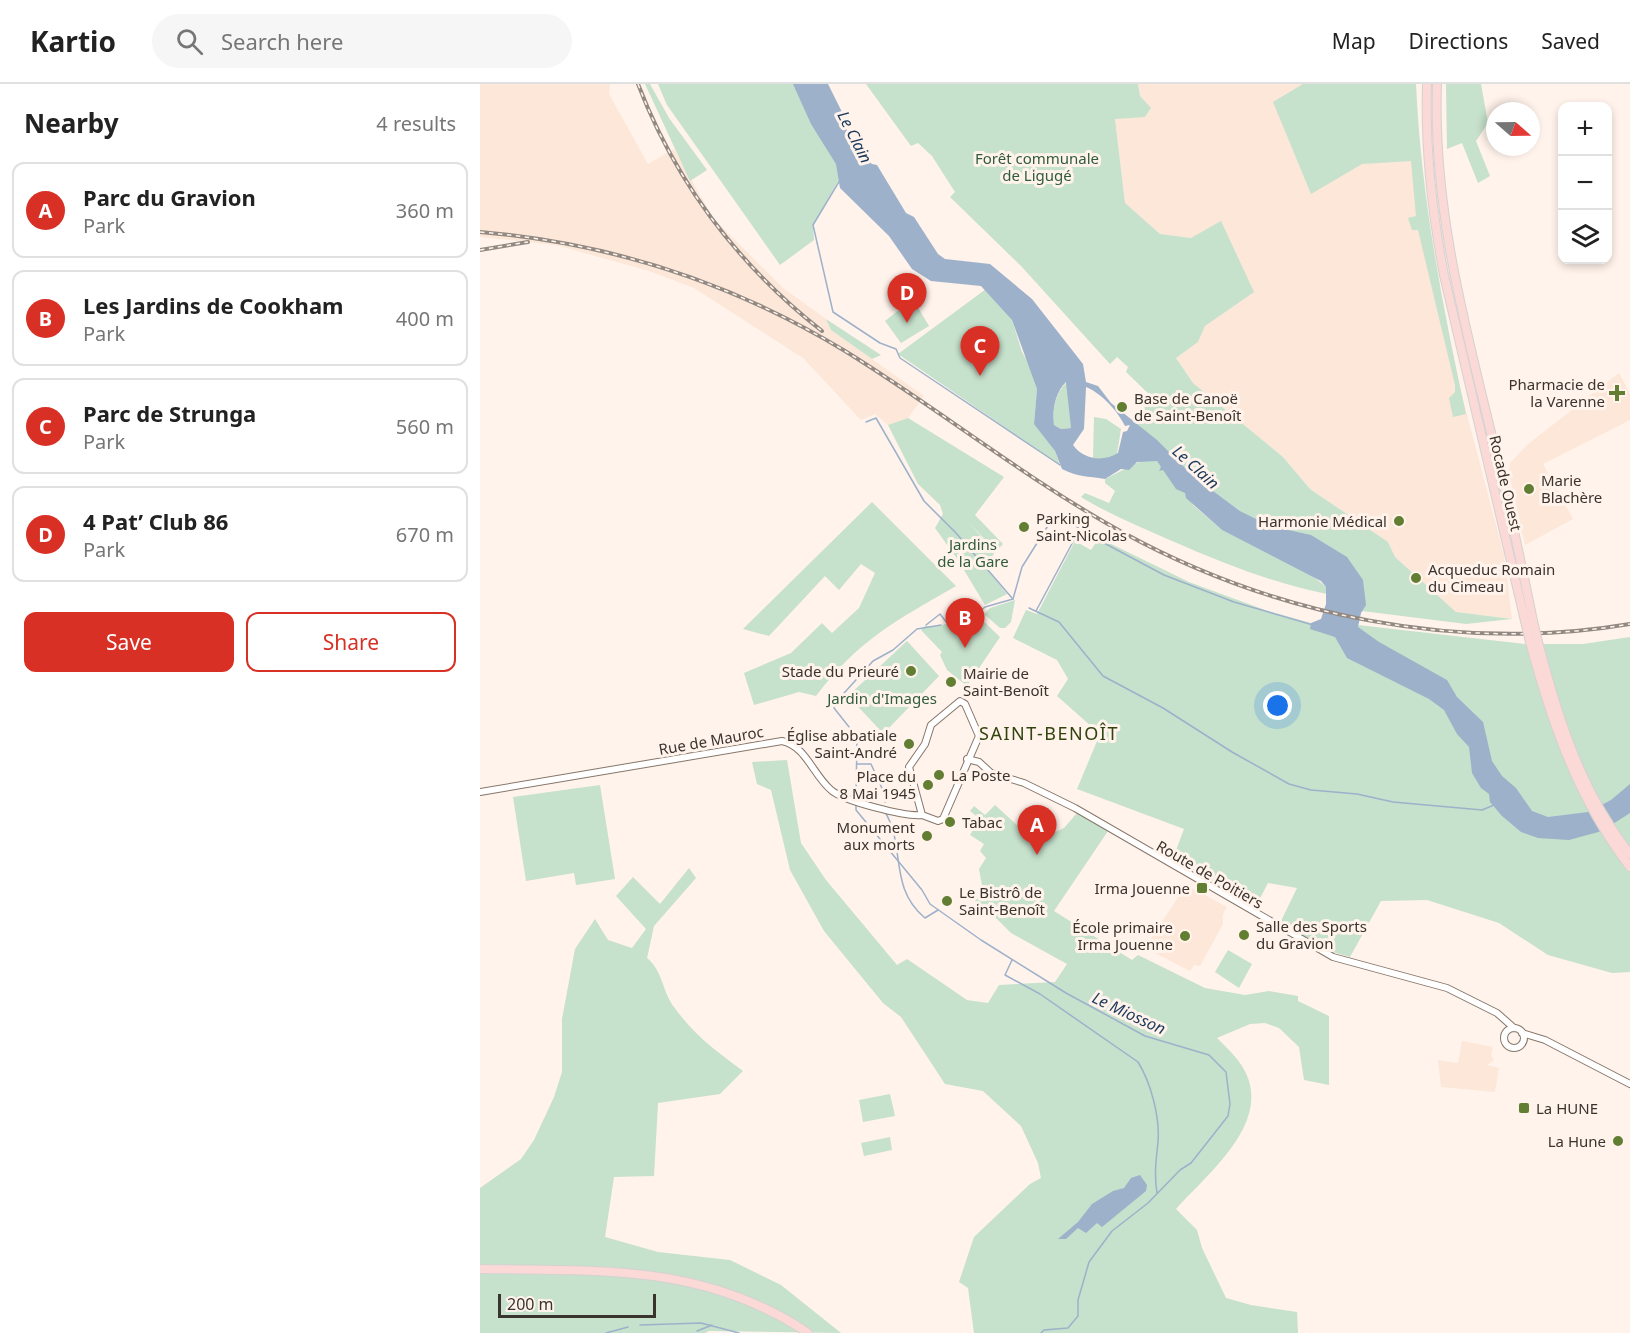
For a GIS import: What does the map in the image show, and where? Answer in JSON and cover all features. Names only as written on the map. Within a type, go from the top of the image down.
[{"type":"main road","name":"Rocade Ouest","points":[[1427,84],[1428,152],[1438,244],[1457,337],[1534,642],[1584,789],[1605,832],[1630,867]]},
{"type":"main road","name":"Rocade Ouest","points":[[1437,84],[1437,151],[1446,232],[1461,313],[1529,621]]},
{"type":"main road","name":"Rocade Ouest","points":[[1584,789],[1630,854]]},
{"type":"main road","points":[[480,1269],[618,1272],[693,1283],[723,1290],[760,1304],[808,1333]]},
{"type":"street","points":[[922,815],[909,767],[925,744],[931,725],[957,702],[965,704],[980,736],[976,747],[967,759]]},
{"type":"street","name":"Rue de Mauroc","points":[[480,792],[782,741],[795,746],[835,793],[899,812],[922,815],[941,821],[967,759]]},
{"type":"street","points":[[976,747],[979,762]]},
{"type":"street","name":"Route de Poitiers","points":[[967,759],[979,762],[991,773],[1024,783],[1075,808],[1326,954],[1447,988],[1497,1013],[1514,1028]]},
{"type":"street","points":[[1502,1019],[1504,1042],[1510,1047],[1517,1047],[1537,1039]]},
{"type":"street","points":[[1504,1034],[1514,1028],[1537,1039],[1545,1040],[1630,1084]]},
{"type":"street","points":[[1521,1044],[1522,1033]]},
{"type":"shaded area","points":[[480,84],[610,84],[609,94],[648,164],[674,149],[713,218],[783,288],[826,319],[831,330],[924,396],[908,418],[888,425],[875,414],[861,420],[803,358],[694,288],[649,271],[556,245],[480,237]]},
{"type":"shaded area","points":[[1138,84],[1414,84],[1418,229],[1504,555],[1512,619],[1456,612],[1395,557],[1388,542],[1310,489],[1283,457],[1193,383],[1176,358],[1198,342],[1205,326],[1253,292],[1191,238],[1160,234],[1125,203],[1115,118],[1145,117],[1151,109],[1140,96]]},
{"type":"shaded area","points":[[1619,373],[1630,394],[1630,420],[1543,464],[1573,519],[1525,545],[1509,474],[1510,463],[1527,445]]},
{"type":"shaded area","name":"École primaire Irma Jouenne","points":[[1186,885],[1227,907],[1223,914],[1223,924],[1200,966],[1194,965],[1190,971],[1145,948]]},
{"type":"shaded area","points":[[1462,1041],[1493,1047],[1491,1055],[1494,1060],[1487,1065],[1499,1068],[1495,1092],[1441,1087],[1438,1060],[1458,1063]]},
{"type":"green space","points":[[645,84],[650,84],[669,118],[707,170],[690,181]]},
{"type":"green space","points":[[658,84],[810,84],[847,165],[813,225],[814,240],[780,265],[667,105]]},
{"type":"green space","name":"Forêt communale de Ligugé","points":[[866,84],[1138,84],[1140,96],[1151,108],[1145,117],[1115,119],[1125,203],[1160,234],[1191,238],[1221,221],[1254,292],[1205,326],[1198,342],[1176,358],[1193,383],[1283,457],[1310,489],[1388,542],[1395,557],[1456,612],[1512,619],[1466,624],[1362,611],[1334,562],[1240,511],[1193,476],[1133,420],[1153,398],[1126,372],[1128,367],[1117,357],[1110,364],[1021,266],[950,197],[955,192],[932,156],[918,143],[911,146]]},
{"type":"green space","points":[[1303,84],[1416,84],[1423,167],[1434,250],[1466,414],[1453,417],[1449,398],[1455,392],[1455,385],[1418,230],[1412,230],[1408,218],[1416,216],[1411,161],[1362,164],[1311,194],[1273,102]]},
{"type":"green space","points":[[1446,84],[1481,84],[1486,126],[1476,141],[1490,176],[1478,183],[1462,143],[1447,149]]},
{"type":"green space","points":[[986,289],[1012,320],[1037,389],[1034,423],[1055,451],[1060,465],[898,354]]},
{"type":"green space","points":[[913,299],[929,326],[901,343],[885,321]]},
{"type":"green space","points":[[826,319],[881,355],[872,359],[831,330]]},
{"type":"green space","points":[[1067,382],[1071,428],[1061,429],[1054,425],[1054,408],[1057,396]]},
{"type":"green space","points":[[1094,417],[1106,419],[1121,429],[1117,454],[1100,460],[1093,458]]},
{"type":"green space","name":"Jardins de la Gare","points":[[908,418],[1004,477],[975,515],[1003,544],[996,551],[968,522],[995,552],[985,567],[1007,594],[985,605],[958,560],[935,528],[943,514],[940,505],[918,484],[888,425]]},
{"type":"green space","points":[[1143,460],[1157,461],[1176,488],[1185,493],[1193,505],[1222,530],[1313,576],[1326,587],[1327,594],[1229,565],[1126,521],[1081,497],[1085,493],[1109,503],[1115,491],[1105,483],[1105,479]]},
{"type":"green space","points":[[872,502],[956,586],[897,621],[863,646],[847,660],[816,696],[799,692],[754,705],[744,673],[791,653],[822,623],[832,633],[859,608],[875,573],[861,564],[839,590],[825,576],[769,636],[743,629]]},
{"type":"green space","points":[[1099,538],[1189,582],[1265,610],[1311,623],[1358,625],[1525,644],[1583,644],[1630,637],[1630,972],[1612,973],[1548,955],[1499,923],[1427,900],[1381,901],[1350,957],[1333,952],[1280,923],[1297,888],[1268,883],[1255,908],[1172,861],[1184,829],[1077,789],[1100,734],[1057,696],[1068,679],[1057,660],[1013,638],[1026,610],[1037,614],[1075,541],[1091,550]]},
{"type":"green space","points":[[1015,600],[1011,622],[1005,628],[1000,628],[984,614],[990,608]]},
{"type":"green space","points":[[977,615],[1000,637],[967,686],[947,670],[940,655],[942,652],[921,630],[925,626],[939,626]]},
{"type":"green space","name":"Jardin d'Images","points":[[907,641],[939,676],[886,731],[880,730],[848,696]]},
{"type":"green space","points":[[787,760],[801,843],[826,880],[897,965],[907,959],[967,1000],[988,1003],[999,985],[1055,982],[1067,964],[1011,933],[975,901],[983,891],[979,869],[986,858],[980,851],[984,844],[970,835],[980,819],[970,811],[974,806],[985,815],[995,805],[1019,827],[1025,822],[1030,826],[1035,820],[1051,834],[1064,828],[1077,813],[1108,831],[1054,911],[1132,960],[1138,955],[1205,988],[1245,995],[1269,991],[1298,996],[1298,1001],[1329,1016],[1329,1085],[1304,1080],[1299,1047],[1279,1028],[1265,1023],[1250,1024],[1217,1038],[1242,1066],[1250,1086],[1251,1106],[1245,1125],[1234,1144],[1176,1209],[1197,1230],[1202,1248],[1226,1298],[1251,1305],[1297,1312],[1298,1333],[974,1333],[968,1288],[959,1282],[974,1237],[1030,1184],[1041,1178],[1038,1163],[1021,1126],[983,1091],[945,1084],[901,1017],[883,1003],[824,931],[790,870],[771,790],[757,784],[752,762]]},
{"type":"green space","points":[[600,785],[615,879],[576,885],[574,873],[526,881],[513,797]]},
{"type":"green space","points":[[689,868],[696,878],[654,926],[647,958],[656,969],[670,1001],[682,1017],[706,1042],[743,1071],[720,1094],[658,1103],[654,1176],[614,1177],[605,1237],[658,1252],[730,1260],[781,1285],[841,1333],[709,1331],[705,1333],[480,1333],[480,1188],[521,1159],[534,1140],[554,1097],[562,1072],[562,1019],[575,949],[595,919],[608,940],[632,948],[646,929],[616,896],[633,877],[660,904]]},
{"type":"green space","points":[[1228,950],[1252,964],[1239,988],[1215,972]]},
{"type":"green space","points":[[890,1094],[895,1116],[863,1122],[859,1100]]},
{"type":"green space","points":[[890,1137],[892,1150],[864,1156],[861,1143]]},
{"type":"water","points":[[793,84],[828,84],[842,112],[842,121],[860,153],[872,164],[877,165],[906,213],[914,217],[938,254],[945,259],[990,264],[1032,299],[1083,364],[1086,382],[1098,386],[1111,403],[1157,440],[1193,476],[1240,511],[1270,526],[1311,535],[1347,557],[1363,580],[1366,605],[1361,613],[1358,627],[1379,642],[1447,680],[1457,697],[1483,722],[1492,761],[1502,776],[1516,788],[1532,811],[1548,817],[1588,812],[1611,800],[1630,784],[1630,813],[1602,831],[1569,840],[1538,838],[1521,832],[1502,816],[1490,802],[1489,794],[1481,788],[1472,773],[1469,747],[1457,734],[1444,710],[1429,699],[1347,658],[1335,637],[1310,629],[1311,623],[1321,619],[1326,604],[1326,587],[1321,581],[1222,530],[1186,498],[1185,493],[1176,489],[1163,470],[1159,471],[1161,467],[1157,461],[1137,462],[1129,470],[1121,469],[1105,479],[1078,475],[1062,469],[1055,451],[1034,424],[1037,389],[1012,320],[981,286],[931,281],[912,269],[889,236],[840,188],[836,164],[811,124]],"holes":[[[1066,382],[1071,428],[1061,429],[1054,425],[1053,414],[1059,391]],[[1086,387],[1108,403],[1125,426],[1130,425],[1127,431],[1123,432],[1118,453],[1106,458],[1088,456],[1073,445],[1084,429]]]},
{"type":"water","points":[[1140,1175],[1147,1185],[1146,1191],[1102,1227],[1097,1223],[1086,1233],[1078,1228],[1066,1239],[1058,1239],[1078,1222],[1092,1204],[1113,1191],[1124,1188],[1131,1178]]},
{"type":"waterway","points":[[840,180],[813,225],[833,312],[880,343],[896,349],[900,358],[1060,465]]},
{"type":"waterway","points":[[866,422],[876,418],[924,501],[956,533],[1012,598]]},
{"type":"waterway","name":"Le Miosson","points":[[1013,599],[1022,567],[1054,516],[1065,519],[1089,535],[1164,575],[1234,602],[1313,625]]},
{"type":"waterway","points":[[1036,611],[1075,538],[1082,534],[1088,535]]},
{"type":"waterway","name":"Le Miosson","points":[[974,616],[985,607],[1013,599]]},
{"type":"waterway","points":[[1029,608],[1059,622],[1103,676],[1163,708],[1232,752],[1289,784],[1311,790],[1357,794],[1393,802],[1482,810],[1494,805]]},
{"type":"waterway","points":[[926,625],[940,614],[947,623]]},
{"type":"waterway","name":"Le Miosson","points":[[948,623],[967,619]]},
{"type":"waterway","name":"Le Miosson","points":[[856,795],[857,737],[834,708],[836,702],[873,661],[893,650],[917,629],[941,625]]},
{"type":"waterway","points":[[857,764],[871,764],[886,797],[885,802]]},
{"type":"waterway","name":"Le Miosson","points":[[856,805],[856,810],[922,890],[930,904],[981,940],[1066,993],[1145,1036],[1209,1055],[1226,1072],[1230,1104],[1228,1116],[1191,1163],[1180,1170],[1148,1203],[1112,1231],[1089,1262],[1078,1300],[1078,1316],[1068,1328],[1044,1330],[1041,1333]]},
{"type":"waterway","points":[[885,812],[895,839],[906,893],[925,918],[938,910]]},
{"type":"waterway","points":[[1012,960],[1005,975],[1040,994],[1138,1062],[1143,1070],[1151,1090],[1158,1122],[1155,1174],[1157,1193]]},
{"type":"waterway","name":"Le Miosson","points":[[640,1325],[701,1323],[739,1333]]},
{"type":"waterway","name":"Le Miosson","points":[[697,1331],[712,1325]]},
{"type":"waterway","name":"Le Miosson","points":[[606,1333],[628,1327]]},
{"type":"railway","points":[[638,84],[671,155],[713,220],[763,278],[822,331]]},
{"type":"railway","points":[[480,232],[528,237],[623,257],[715,286],[759,305],[845,351],[1051,490],[1122,532],[1181,561],[1242,586],[1304,606],[1368,620],[1434,630],[1499,634],[1565,632],[1630,624]]},
{"type":"railway","points":[[480,250],[528,242]]},
{"type":"place","name":"4 Pat’ Club 86","points":[[907,323]]},
{"type":"place","name":"Parc de Strunga","points":[[980,376]]},
{"type":"place","name":"Pharmacie de la Varenne","points":[[1617,393]]},
{"type":"place","name":"Base de Canoë de Saint-Benoît","points":[[1122,407]]},
{"type":"place","name":"Marie Blachère","points":[[1529,489]]},
{"type":"place","name":"Harmonie Médical","points":[[1399,521]]},
{"type":"place","name":"Parking Saint-Nicolas","points":[[1024,527]]},
{"type":"place","name":"Acqueduc Romain du Cimeau","points":[[1416,578]]},
{"type":"place","name":"Les Jardins de Cookham","points":[[965,648]]},
{"type":"place","name":"Stade du Prieuré","points":[[911,671]]},
{"type":"place","name":"Mairie de Saint-Benoît","points":[[951,682]]},
{"type":"place","name":"Église abbatiale Saint-André","points":[[909,744]]},
{"type":"place","name":"La Poste","points":[[939,775]]},
{"type":"place","name":"Place du 8 Mai 1945","points":[[928,785]]},
{"type":"place","name":"Tabac","points":[[950,822]]},
{"type":"place","name":"Monument aux morts","points":[[927,836]]},
{"type":"place","name":"Parc du Gravion","points":[[1037,855]]},
{"type":"place","name":"Irma Jouenne","points":[[1202,888]]},
{"type":"place","name":"Le Bistrô de Saint-Benoît","points":[[947,901]]},
{"type":"place","name":"Salle des Sports du Gravion","points":[[1244,935]]},
{"type":"place","name":"École primaire Irma Jouenne","points":[[1185,936]]},
{"type":"place","name":"La HUNE","points":[[1524,1108]]},
{"type":"place","name":"La Hune","points":[[1618,1141]]},
{"type":"district","name":"SAINT-BENOÎT","points":[[1049,733]]},
{"type":"water label","name":"Le Clain","points":[[855,137]]},
{"type":"water label","name":"Le Clain","points":[[1196,467]]}]
